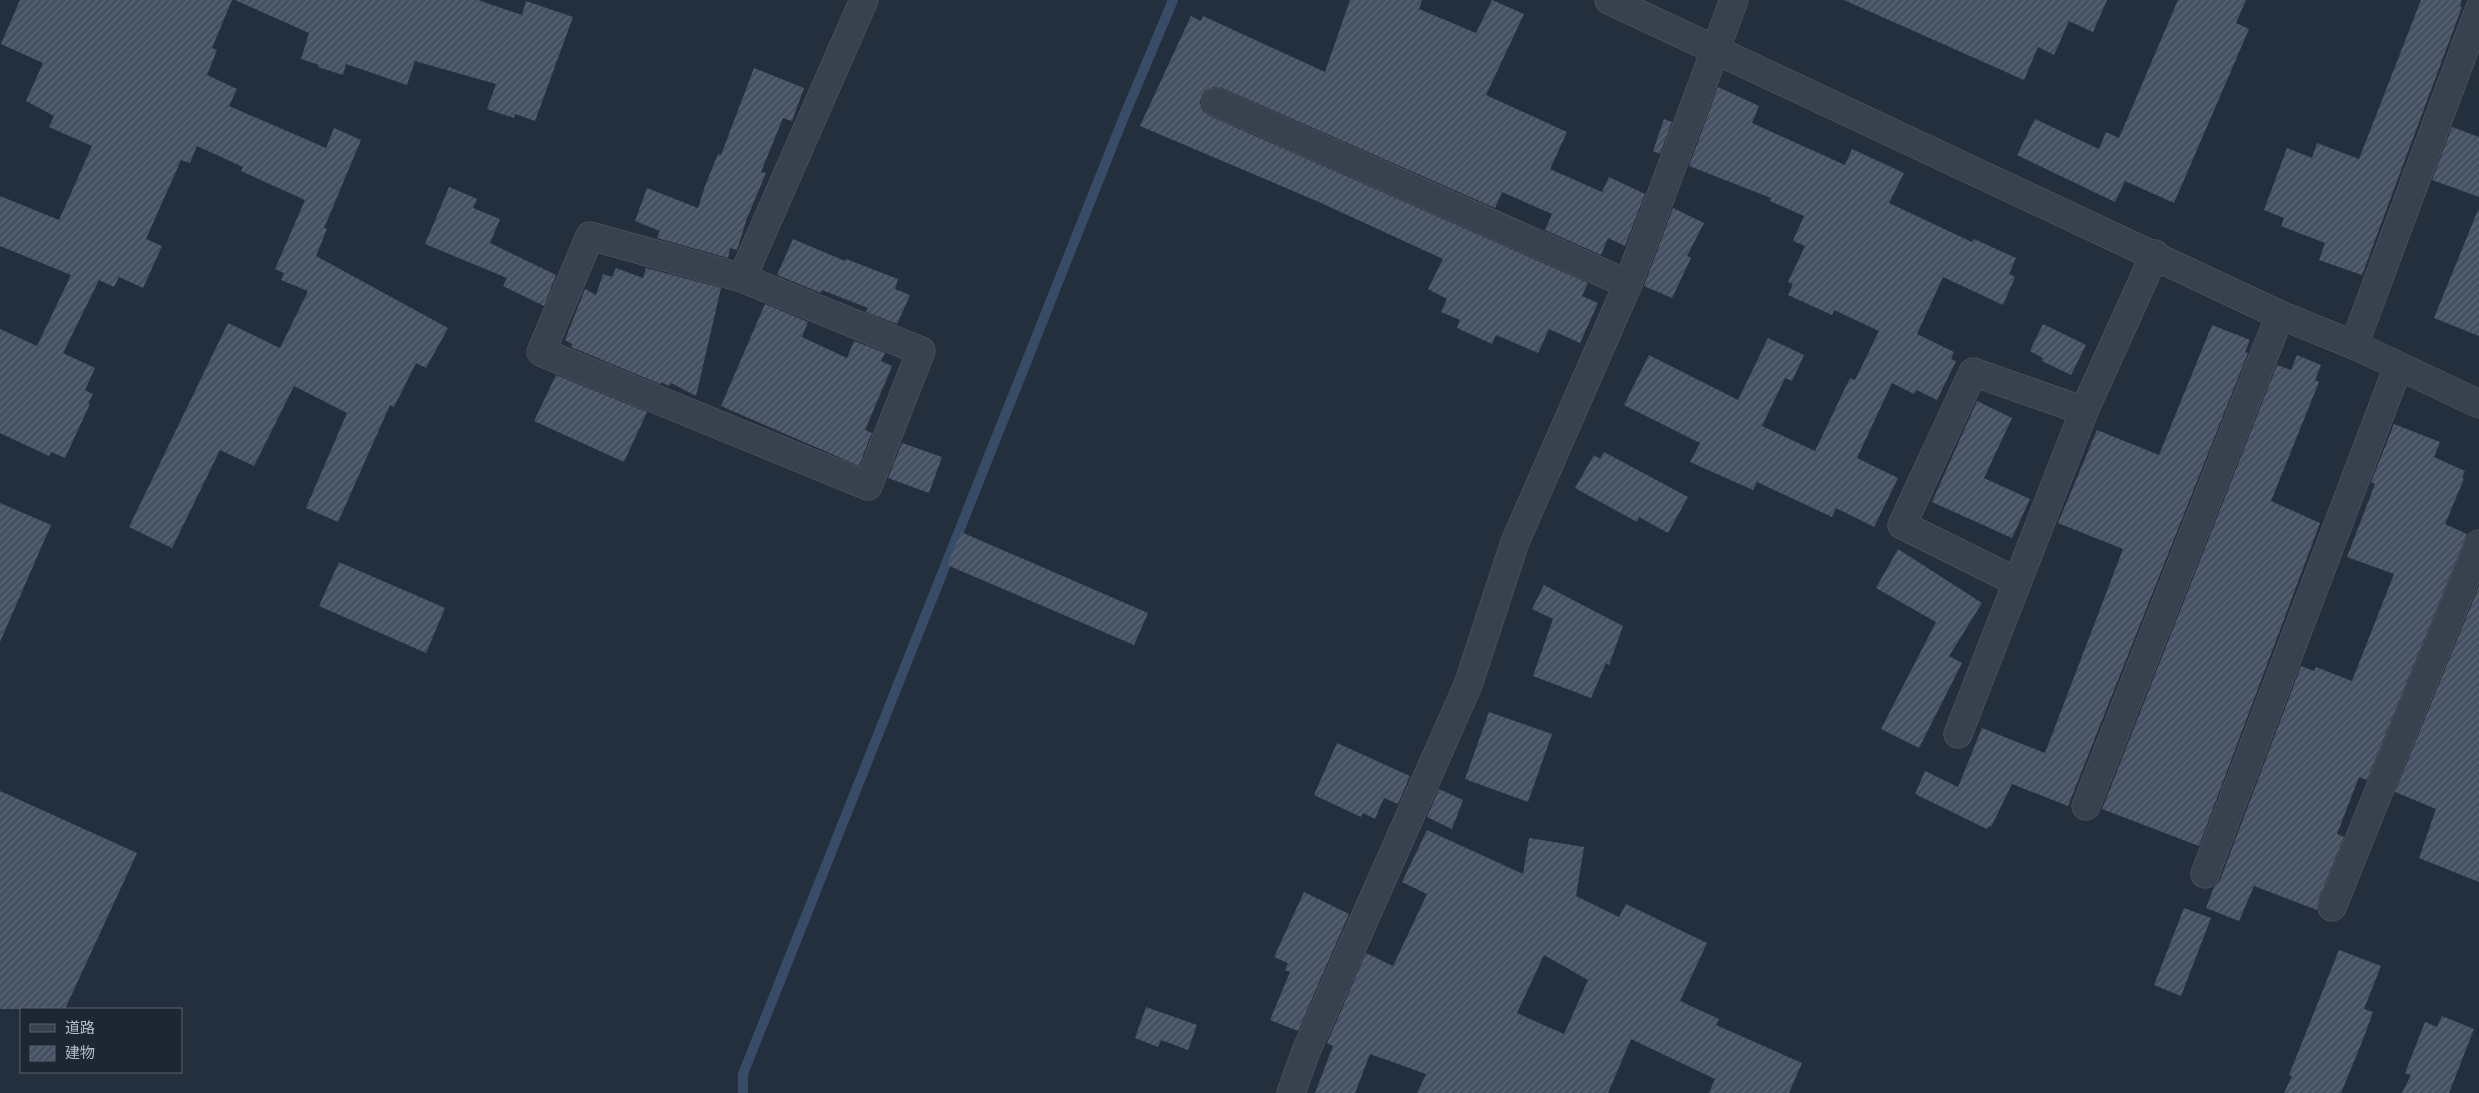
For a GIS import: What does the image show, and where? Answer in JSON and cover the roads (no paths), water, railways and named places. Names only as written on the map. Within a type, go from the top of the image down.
[{"type":"street","points":[[742,278],[864,0]]},
{"type":"street","points":[[1609,0],[1714,51],[2155,254],[2280,315],[2354,345],[2479,404]]},
{"type":"street","points":[[1291,1093],[1306,1050],[1468,685],[1514,542],[1628,284],[1734,0]]},
{"type":"street","points":[[2354,345],[2479,10]]},
{"type":"street","points":[[1216,102],[1628,284]]},
{"type":"street","points":[[590,236],[742,278],[921,351],[868,486],[541,352],[590,236]]},
{"type":"street","points":[[1958,734],[2084,410],[2155,254]]},
{"type":"street","points":[[2086,806],[2280,315]]},
{"type":"street","points":[[2205,874],[2398,367]]},
{"type":"street","points":[[2017,582],[1902,525],[1973,372],[2084,410]]},
{"type":"street","points":[[2332,907],[2479,544]]},
{"type":"waterway","points":[[743,1093],[743,1074],[1123,119],[1173,0]]}]
